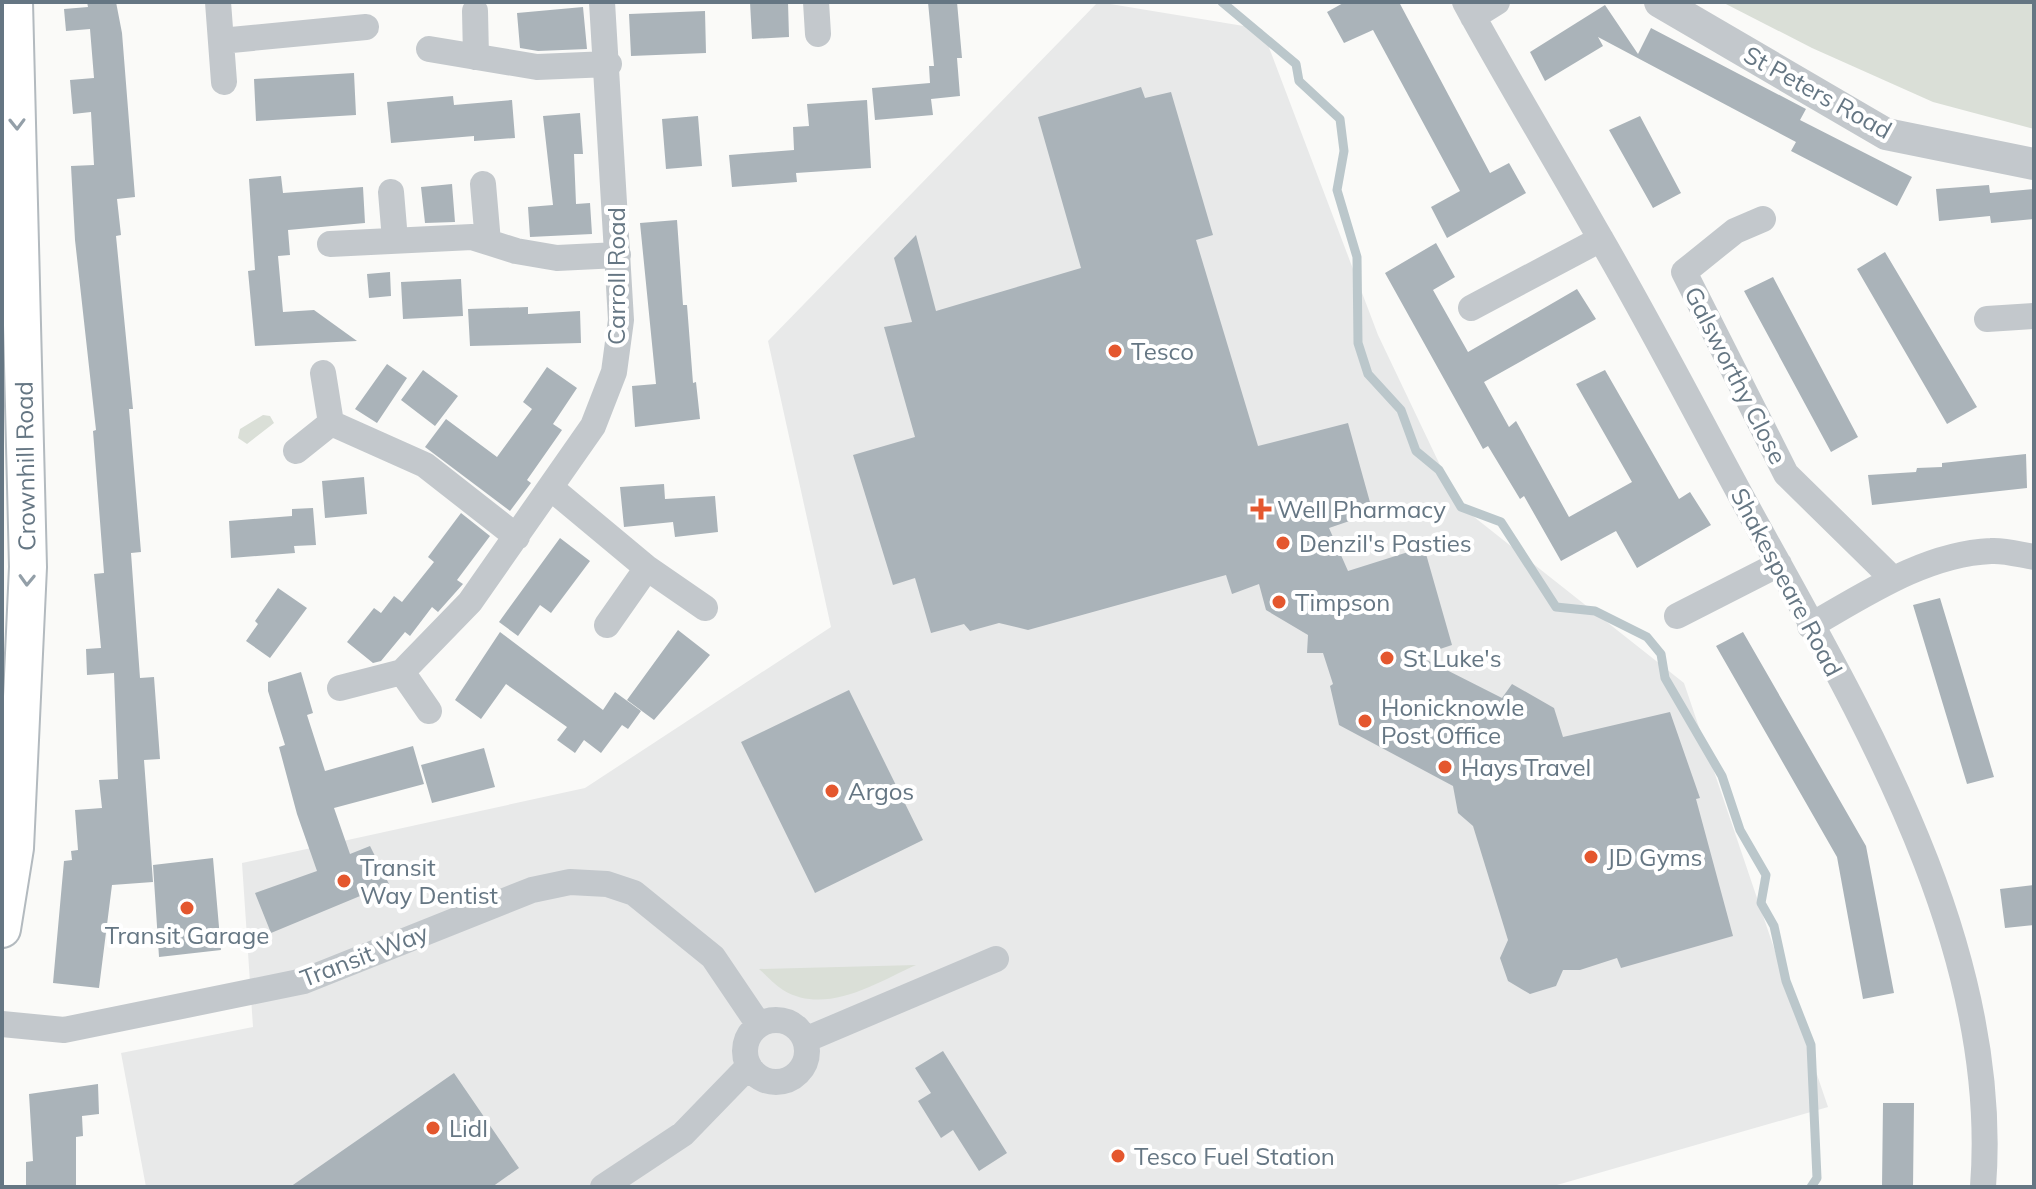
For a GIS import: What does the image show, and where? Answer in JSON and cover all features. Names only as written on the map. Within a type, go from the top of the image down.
[{"type":"main road","name":"Crownhill Road","points":[[2,929],[15,848],[28,567],[14,2]]},
{"type":"street","points":[[218,2],[224,82]]},
{"type":"street","name":"Carroll Road","points":[[402,672],[470,602],[517,537],[593,426],[614,372],[621,320],[609,64],[602,2]]},
{"type":"street","points":[[816,2],[818,34]]},
{"type":"street","name":"Shakespeare Road","points":[[1497,2],[1469,9],[1601,239],[1779,564],[1898,793],[1923,849],[1963,971],[1978,1050],[1983,1187]]},
{"type":"street","name":"St Peters Road","points":[[1660,2],[1886,134],[2034,164]]},
{"type":"street","points":[[475,11],[476,57]]},
{"type":"street","points":[[221,41],[366,27]]},
{"type":"street","points":[[429,49],[537,67],[609,64]]},
{"type":"street","points":[[483,184],[488,242]]},
{"type":"street","points":[[391,192],[395,240]]},
{"type":"street","name":"Galsworthy Close","points":[[1763,219],[1723,239],[1684,272],[1786,474],[1892,578]]},
{"type":"street","points":[[330,244],[472,237],[557,258],[618,255]]},
{"type":"street","points":[[1471,308],[1601,239]]},
{"type":"street","points":[[1987,319],[2034,316]]},
{"type":"street","points":[[323,373],[331,423]]},
{"type":"street","points":[[296,451],[331,423]]},
{"type":"street","points":[[331,423],[425,465],[517,537]]},
{"type":"street","points":[[551,488],[647,568],[705,608]]},
{"type":"street","points":[[1810,626],[1892,578],[1992,551],[2034,559]]},
{"type":"street","points":[[1677,616],[1779,564]]},
{"type":"street","points":[[607,625],[647,568]]},
{"type":"street","points":[[340,688],[402,672],[429,711]]},
{"type":"street","name":"Transit Way","points":[[2,1024],[64,1030],[304,981],[532,890],[570,882],[607,884],[634,893],[713,957],[759,1025]]},
{"type":"street","points":[[805,1040],[996,959]]},
{"type":"street","points":[[785,1021],[805,1040],[805,1060],[793,1076],[774,1082],[764,1079],[749,1066],[745,1048],[752,1031],[759,1025],[785,1021]]},
{"type":"street","points":[[603,1187],[683,1134],[749,1066]]},
{"type":"shaded area","points":[[1098,2],[1262,29],[1378,335],[1459,505],[1684,683],[1828,1107],[1550,1187],[146,1187],[121,1053],[253,1027],[242,863],[585,788],[831,627],[768,341]]},
{"type":"shaded area","points":[[1722,2],[2034,2],[2034,129],[1933,102],[1812,48]]},
{"type":"shaded area","points":[[263,415],[270,416],[274,423],[247,444],[238,438],[240,429]]},
{"type":"shaded area","points":[[916,965],[851,994],[816,1000],[783,990],[759,969]]},
{"type":"building","points":[[87,2],[116,2],[122,33],[135,197],[117,199],[121,235],[116,236],[133,409],[129,409],[141,552],[131,553],[140,678],[154,677],[160,759],[144,760],[153,882],[112,885],[99,988],[53,983],[64,861],[72,860],[71,851],[78,850],[75,810],[102,808],[99,780],[118,779],[114,673],[87,675],[86,649],[101,648],[94,574],[104,573],[93,431],[96,430],[75,240],[71,166],[94,165],[91,112],[73,114],[70,80],[94,78],[90,29],[66,31],[64,9],[88,7]]},
{"type":"building","points":[[750,2],[788,2],[789,37],[752,39]]},
{"type":"building","points":[[928,2],[957,2],[962,58],[957,58],[960,96],[931,99],[933,115],[875,120],[872,88],[930,83],[929,66],[934,66]]},
{"type":"building","points":[[1345,2],[1399,2],[1490,173],[1509,163],[1526,193],[1447,238],[1431,207],[1460,191],[1373,30],[1344,43],[1327,12]]},
{"type":"building","points":[[1605,5],[1638,54],[1651,28],[1806,109],[1800,120],[1912,177],[1897,206],[1791,151],[1796,142],[1598,37],[1603,46],[1545,81],[1530,52]]},
{"type":"building","points":[[583,7],[587,49],[538,51],[520,48],[517,13]]},
{"type":"building","points":[[705,11],[706,53],[631,56],[629,14]]},
{"type":"building","points":[[354,73],[356,115],[256,121],[254,79]]},
{"type":"building","points":[[1141,87],[1145,98],[1171,92],[1213,235],[1196,240],[1258,446],[1348,423],[1373,513],[1329,528],[1348,571],[1424,547],[1452,645],[1419,656],[1502,698],[1512,684],[1554,708],[1563,737],[1670,712],[1700,798],[1696,799],[1733,936],[1621,968],[1617,958],[1580,970],[1563,970],[1556,986],[1530,994],[1508,981],[1500,958],[1508,940],[1473,826],[1458,813],[1453,786],[1339,725],[1330,686],[1333,684],[1323,653],[1307,653],[1308,635],[1266,610],[1259,584],[1232,594],[1226,575],[1028,630],[999,623],[970,631],[964,624],[931,633],[915,578],[893,585],[853,455],[915,437],[884,327],[912,322],[894,258],[916,235],[936,311],[1081,268],[1038,117]]},
{"type":"building","points":[[453,96],[454,105],[512,100],[515,138],[474,141],[474,136],[391,143],[387,102]]},
{"type":"building","points":[[867,100],[871,168],[796,173],[797,182],[732,187],[729,155],[794,150],[793,127],[809,126],[807,104]]},
{"type":"building","points":[[580,113],[583,154],[574,154],[576,204],[590,203],[592,234],[530,237],[528,207],[553,205],[543,116]]},
{"type":"building","points":[[698,116],[702,166],[666,169],[662,119]]},
{"type":"building","points":[[1640,116],[1681,193],[1653,208],[1609,130]]},
{"type":"building","points":[[281,176],[283,193],[363,187],[365,223],[288,230],[290,255],[278,256],[283,312],[314,310],[357,341],[255,346],[248,271],[255,270],[249,179]]},
{"type":"building","points":[[452,184],[455,222],[425,223],[421,187]]},
{"type":"building","points":[[1989,185],[1990,193],[2034,189],[2034,219],[1991,223],[1990,216],[1939,221],[1936,189]]},
{"type":"building","points":[[677,220],[683,305],[687,305],[693,383],[696,382],[700,419],[635,427],[632,386],[656,384],[640,223]]},
{"type":"building","points":[[1436,243],[1455,277],[1433,290],[1468,352],[1577,289],[1596,319],[1484,382],[1509,427],[1516,421],[1569,517],[1632,482],[1576,384],[1605,370],[1679,499],[1690,492],[1711,525],[1637,568],[1616,531],[1561,561],[1524,496],[1520,499],[1488,446],[1483,449],[1385,273]]},
{"type":"building","points":[[1885,252],[1977,407],[1947,424],[1857,269]]},
{"type":"building","points":[[390,272],[391,296],[369,298],[367,274]]},
{"type":"building","points":[[1773,277],[1858,437],[1831,452],[1744,291]]},
{"type":"building","points":[[461,279],[463,316],[403,319],[401,282]]},
{"type":"building","points":[[528,307],[528,314],[580,311],[581,343],[470,346],[468,309]]},
{"type":"building","points":[[387,364],[407,378],[377,423],[355,409]]},
{"type":"building","points":[[547,367],[577,388],[553,424],[562,430],[527,480],[531,483],[510,511],[425,447],[446,419],[497,457],[532,409],[523,402]]},
{"type":"building","points":[[423,370],[458,396],[435,426],[401,400]]},
{"type":"building","points":[[2026,454],[2027,488],[1872,505],[1868,475],[1916,472],[1917,468],[1942,467],[1942,463]]},
{"type":"building","points":[[364,477],[367,514],[325,518],[322,481]]},
{"type":"building","points":[[664,484],[665,499],[715,496],[718,532],[675,537],[673,522],[624,527],[620,487]]},
{"type":"building","points":[[313,508],[316,545],[294,546],[295,553],[231,558],[229,521],[292,516],[292,509]]},
{"type":"building","points":[[461,513],[490,536],[457,580],[463,584],[438,612],[432,607],[410,636],[405,632],[381,661],[373,663],[347,642],[374,608],[381,613],[394,596],[402,602],[434,562],[428,557]]},
{"type":"building","points":[[560,538],[590,561],[551,613],[540,605],[518,636],[499,622]]},
{"type":"building","points":[[278,588],[307,608],[270,658],[246,641],[258,624],[255,621]]},
{"type":"building","points":[[1940,598],[1994,777],[1967,784],[1913,605]]},
{"type":"building","points":[[678,630],[710,655],[654,720],[627,700]]},
{"type":"building","points":[[500,632],[603,710],[615,692],[641,711],[628,729],[622,725],[601,753],[584,740],[575,753],[557,740],[567,727],[506,684],[481,719],[455,700]]},
{"type":"building","points":[[1743,632],[1866,846],[1894,993],[1863,999],[1837,857],[1716,646]]},
{"type":"building","points":[[301,672],[313,713],[307,715],[325,771],[413,746],[424,784],[334,808],[350,854],[370,846],[389,884],[271,933],[255,893],[317,871],[297,814],[279,747],[285,745],[268,691],[268,682]]},
{"type":"building","name":"Argos","points":[[849,690],[923,840],[815,893],[741,742]]},
{"type":"building","points":[[484,748],[495,787],[432,803],[421,765]]},
{"type":"building","name":"Transit Garage","points":[[213,858],[221,950],[159,957],[153,865]]},
{"type":"building","points":[[2034,885],[2034,925],[2005,928],[2000,889]]},
{"type":"building","points":[[943,1051],[1007,1153],[979,1171],[953,1130],[941,1138],[918,1101],[931,1093],[915,1068]]},
{"type":"building","name":"Lidl","points":[[454,1073],[519,1168],[492,1187],[290,1187]]},
{"type":"building","points":[[98,1084],[99,1114],[82,1116],[83,1136],[76,1137],[76,1187],[26,1187],[26,1162],[33,1161],[29,1094]]},
{"type":"building","points":[[1883,1103],[1914,1103],[1913,1187],[1882,1187]]},
{"type":"waterway","points":[[1222,2],[1296,64],[1299,81],[1340,119],[1344,151],[1337,190],[1357,257],[1358,343],[1368,374],[1401,410],[1416,451],[1439,470],[1461,507],[1501,522],[1556,607],[1595,611],[1647,637],[1661,654],[1665,678],[1722,776],[1740,830],[1766,875],[1761,903],[1774,926],[1786,981],[1811,1045],[1817,1178],[1811,1187]]},
{"type":"place","name":"Tesco","points":[[1115,351]]},
{"type":"place","name":"Well Pharmacy","points":[[1261,509]]},
{"type":"place","name":"Denzil's Pasties","points":[[1283,543]]},
{"type":"place","name":"Timpson","points":[[1279,602]]},
{"type":"place","name":"St Luke's","points":[[1387,658]]},
{"type":"place","name":"Honicknowle Post Office","points":[[1365,721]]},
{"type":"place","name":"Hays Travel","points":[[1445,767]]},
{"type":"place","name":"Argos","points":[[832,791]]},
{"type":"place","name":"JD Gyms","points":[[1591,857]]},
{"type":"place","name":"Transit Way Dentist","points":[[344,881]]},
{"type":"place","name":"Transit Garage","points":[[187,908]]},
{"type":"place","name":"Lidl","points":[[433,1128]]},
{"type":"place","name":"Tesco Fuel Station","points":[[1118,1156]]}]
